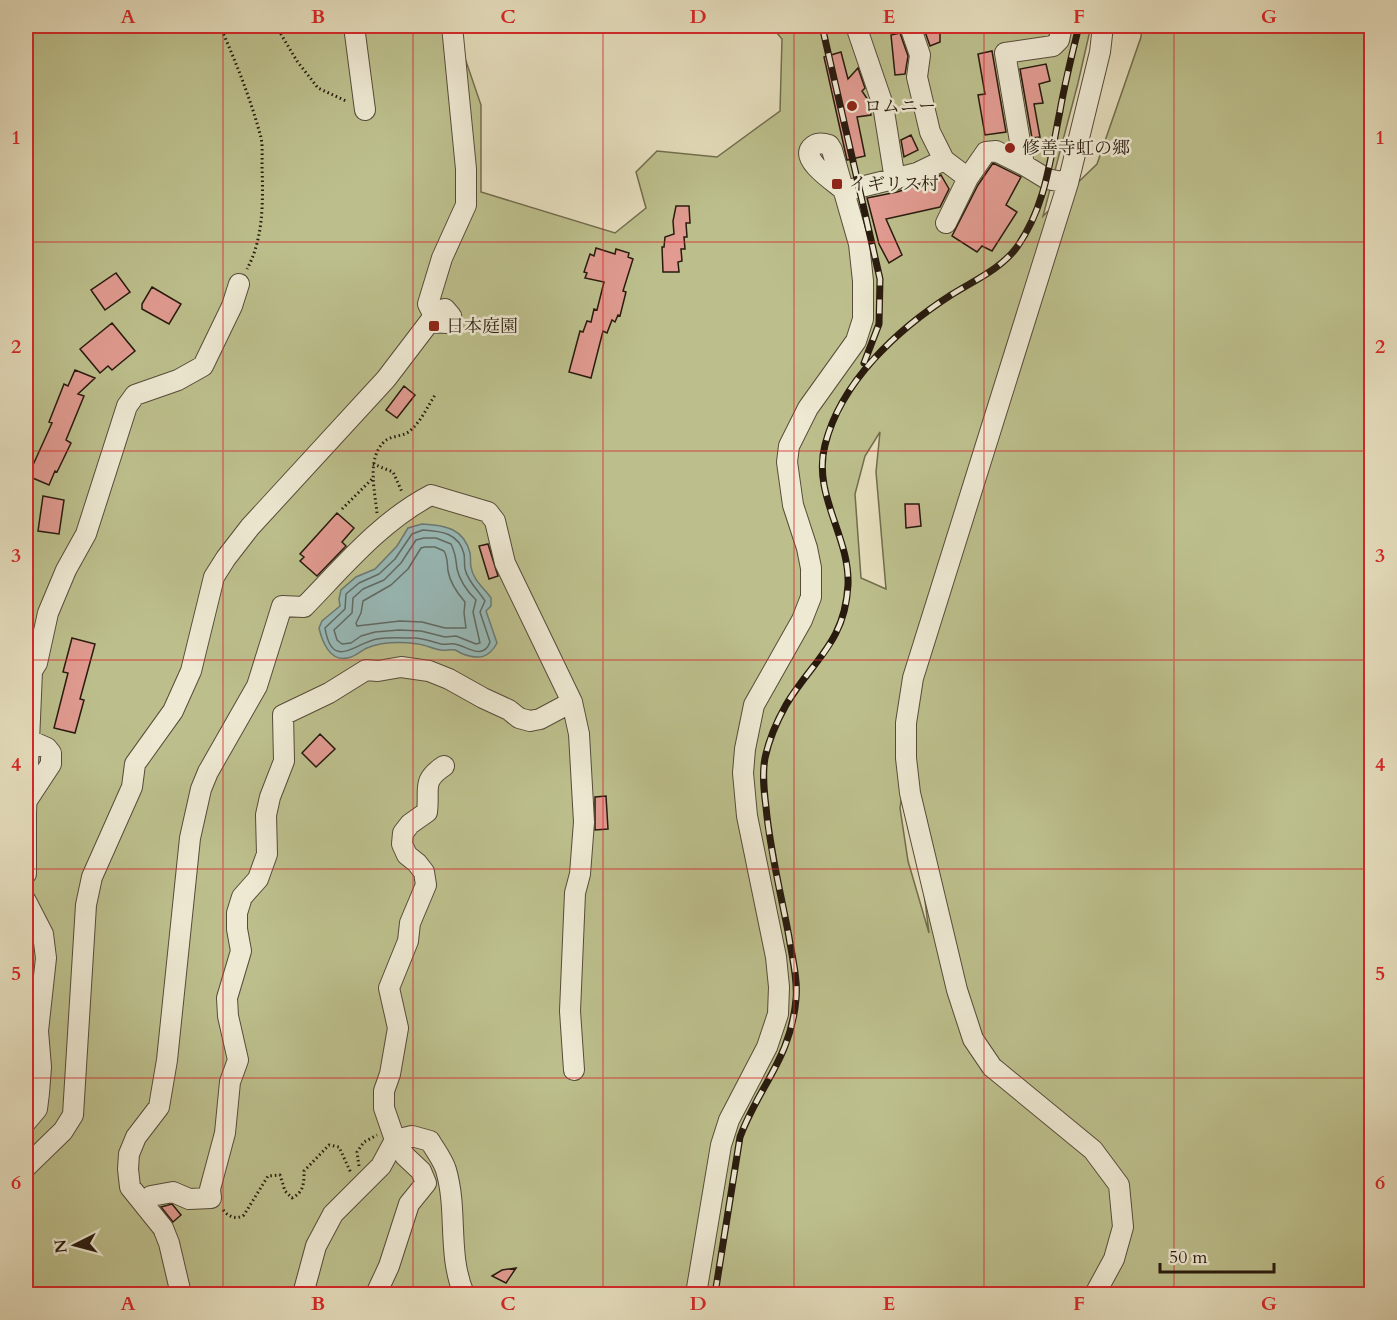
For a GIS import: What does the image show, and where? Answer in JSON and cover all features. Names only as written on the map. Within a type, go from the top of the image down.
[{"type":"street","points":[[354,26],[365,110]]},
{"type":"street","points":[[26,1167],[63,1131],[73,1115],[86,905],[92,877],[132,787],[135,764],[172,711],[191,671],[214,577],[250,528],[386,379],[433,319],[428,304],[442,258],[466,205],[466,169],[452,26]]},
{"type":"street","points":[[856,26],[883,105],[895,180]]},
{"type":"street","points":[[910,26],[920,55],[917,77],[930,132],[944,160],[968,178]]},
{"type":"street","points":[[1024,165],[1005,53],[1053,46],[1059,40],[1062,26]]},
{"type":"street","points":[[1095,1294],[1114,1259],[1123,1227],[1119,1185],[1093,1149],[992,1067],[973,1039],[957,990],[910,793],[906,758],[906,723],[913,678],[1068,183],[1100,52],[1103,26]]},
{"type":"street","points":[[946,223],[968,178],[986,152],[996,151],[1047,179],[1068,183]]},
{"type":"street","points":[[696,1294],[721,1144],[729,1120],[767,1047],[778,1014],[779,987],[776,957],[747,816],[743,773],[754,705],[802,621],[811,597],[811,568],[793,505],[787,462],[789,446],[808,408],[856,341],[863,319],[863,281],[859,244],[845,191],[895,180],[917,173],[944,160]]},
{"type":"street","points":[[26,874],[28,740],[32,671],[37,663],[48,612],[66,570],[86,534],[128,406],[135,395],[178,380],[203,366],[232,306],[238,284]]},
{"type":"street","points":[[181,1294],[169,1243],[163,1228],[130,1187],[128,1169],[129,1154],[136,1137],[159,1107],[167,1060],[190,838],[201,789],[208,772],[256,686],[282,606],[304,607],[367,543],[408,507],[431,495],[488,512],[495,521],[505,563],[572,702],[579,734],[584,822],[580,874],[575,893],[570,1011],[574,1070]]},
{"type":"street","points":[[143,1203],[151,1196],[173,1192],[189,1199],[211,1198],[210,1189],[225,1133],[230,1082],[237,1060],[228,1016],[227,998],[241,951],[237,913],[242,897],[258,879],[267,854],[266,815],[270,797],[284,761],[283,715],[329,693],[366,670],[378,671],[401,667],[429,671],[449,679],[509,710],[519,718],[530,721],[540,719],[572,702]]},
{"type":"street","points":[[376,1294],[389,1266],[409,1204],[426,1182],[421,1171],[405,1156],[396,1140],[384,1108],[384,1091],[390,1074],[398,1028],[389,988],[408,940],[410,923],[426,885],[424,872],[407,855],[402,844],[403,833],[410,824],[427,812],[429,800],[426,789],[429,779],[444,766]]},
{"type":"street","points":[[26,901],[43,934],[46,958],[38,1031],[41,1067],[39,1094],[37,1109],[26,1122]]},
{"type":"street","points":[[303,1294],[316,1246],[333,1214],[381,1166],[396,1140],[412,1136],[430,1141],[446,1168],[453,1207],[454,1262],[464,1294]]},
{"type":"path","points":[[220,26],[232,53],[261,136],[264,204],[252,260],[238,284]]},
{"type":"path","points":[[276,26],[297,61],[318,88],[365,110]]},
{"type":"path","points":[[367,543],[377,514],[374,477],[376,453],[386,440],[411,431],[435,395]]},
{"type":"path","points":[[374,464],[393,472],[408,507]]},
{"type":"path","points":[[342,509],[374,477]]},
{"type":"path","points":[[211,1198],[228,1215],[240,1218],[268,1176],[280,1175],[285,1191],[292,1198],[298,1195],[303,1190],[304,1171],[330,1145],[339,1147],[351,1173],[356,1173],[359,1168],[357,1152],[364,1142],[374,1136],[384,1134],[396,1140]]},
{"type":"path","points":[[1268,1294],[1274,1289],[1334,1294]]},
{"type":"green space","name":"修善寺虹の郷","points":[[26,26],[454,26],[481,105],[481,192],[615,233],[646,208],[636,172],[657,151],[717,157],[780,111],[782,39],[771,26],[1091,26],[1043,216],[1097,164],[1141,37],[1142,26],[1371,26],[1371,1294],[26,1294]],"holes":[[[880,432],[876,472],[886,589],[861,578],[855,494],[865,456]],[[908,764],[929,933],[908,861],[900,808]]]},
{"type":"water","points":[[422,524],[452,529],[463,538],[470,553],[474,576],[491,598],[491,606],[486,611],[497,643],[494,648],[487,655],[474,657],[455,650],[441,650],[418,644],[392,643],[367,648],[350,657],[341,658],[331,654],[322,639],[319,628],[322,621],[340,606],[341,590],[356,577],[375,569],[397,546],[408,528]]},
{"type":"building","points":[[923,26],[935,26],[940,32],[940,42],[930,46]]},
{"type":"building","points":[[900,33],[908,56],[905,74],[895,75],[891,35]]},
{"type":"building","points":[[992,51],[1006,132],[985,135],[978,95],[985,94],[978,54]]},
{"type":"building","name":"ロムニー","points":[[841,52],[848,79],[858,68],[865,88],[862,91],[868,100],[871,115],[857,117],[865,156],[847,160],[824,57]]},
{"type":"building","points":[[1046,64],[1050,81],[1039,84],[1043,103],[1034,104],[1040,137],[1032,138],[1020,69]]},
{"type":"building","points":[[911,135],[918,150],[904,157],[901,140]]},
{"type":"building","points":[[993,163],[1021,177],[1006,205],[1017,212],[992,251],[982,246],[977,252],[952,236],[978,185]]},
{"type":"building","points":[[941,175],[949,189],[940,207],[886,219],[902,255],[889,263],[879,244],[867,198],[897,192]]},
{"type":"building","points":[[676,206],[689,206],[690,223],[686,223],[685,249],[681,249],[682,261],[678,262],[679,272],[663,272],[662,247],[664,247],[665,237],[674,234],[673,221]]},
{"type":"building","points":[[596,248],[615,254],[616,249],[629,253],[628,257],[633,259],[623,291],[626,292],[620,316],[618,315],[615,322],[612,320],[607,333],[603,331],[591,378],[569,372],[580,331],[583,332],[587,321],[591,322],[594,309],[597,310],[604,282],[585,278],[587,273],[584,272],[590,254],[594,256]]},
{"type":"building","points":[[116,273],[130,292],[105,310],[91,290]]},
{"type":"building","points":[[152,287],[181,304],[169,324],[142,309],[142,304]]},
{"type":"building","points":[[112,323],[135,351],[112,370],[108,366],[100,373],[80,349]]},
{"type":"building","points":[[75,370],[95,378],[78,394],[84,396],[66,440],[71,443],[49,485],[28,476],[52,423],[49,422],[64,384],[68,386]]},
{"type":"building","points":[[404,386],[415,395],[397,418],[386,410]]},
{"type":"building","points":[[43,496],[64,500],[59,534],[38,531]]},
{"type":"building","points":[[905,504],[919,504],[921,526],[906,528]]},
{"type":"building","points":[[337,513],[354,528],[342,542],[346,546],[317,576],[300,561],[304,557],[300,554]]},
{"type":"building","points":[[488,544],[498,576],[489,579],[479,546]]},
{"type":"building","points":[[72,638],[95,644],[80,699],[84,700],[75,733],[54,728],[68,673],[63,672]]},
{"type":"building","points":[[320,734],[335,749],[316,767],[302,753]]},
{"type":"building","points":[[606,796],[608,829],[595,830],[595,797]]},
{"type":"building","points":[[172,1204],[181,1215],[173,1222],[161,1207]]},
{"type":"building","points":[[516,1268],[506,1283],[492,1276],[502,1270]]},
{"type":"railway","points":[[822,26],[880,279],[879,324],[864,363]]},
{"type":"railway","points":[[715,1294],[740,1137],[788,1038],[796,999],[794,968],[768,823],[764,770],[765,758],[779,717],[834,637],[846,605],[847,567],[823,481],[822,463],[825,445],[844,399],[874,359],[911,324],[1003,262],[1017,247],[1027,231],[1046,182],[1079,26]]},
{"type":"place","name":"ロムニー","points":[[852,106]]},
{"type":"place","name":"修善寺虹の郷","points":[[1010,148]]},
{"type":"place","name":"イギリス村","points":[[837,184]]},
{"type":"place","name":"日本庭園","points":[[434,326]]}]
